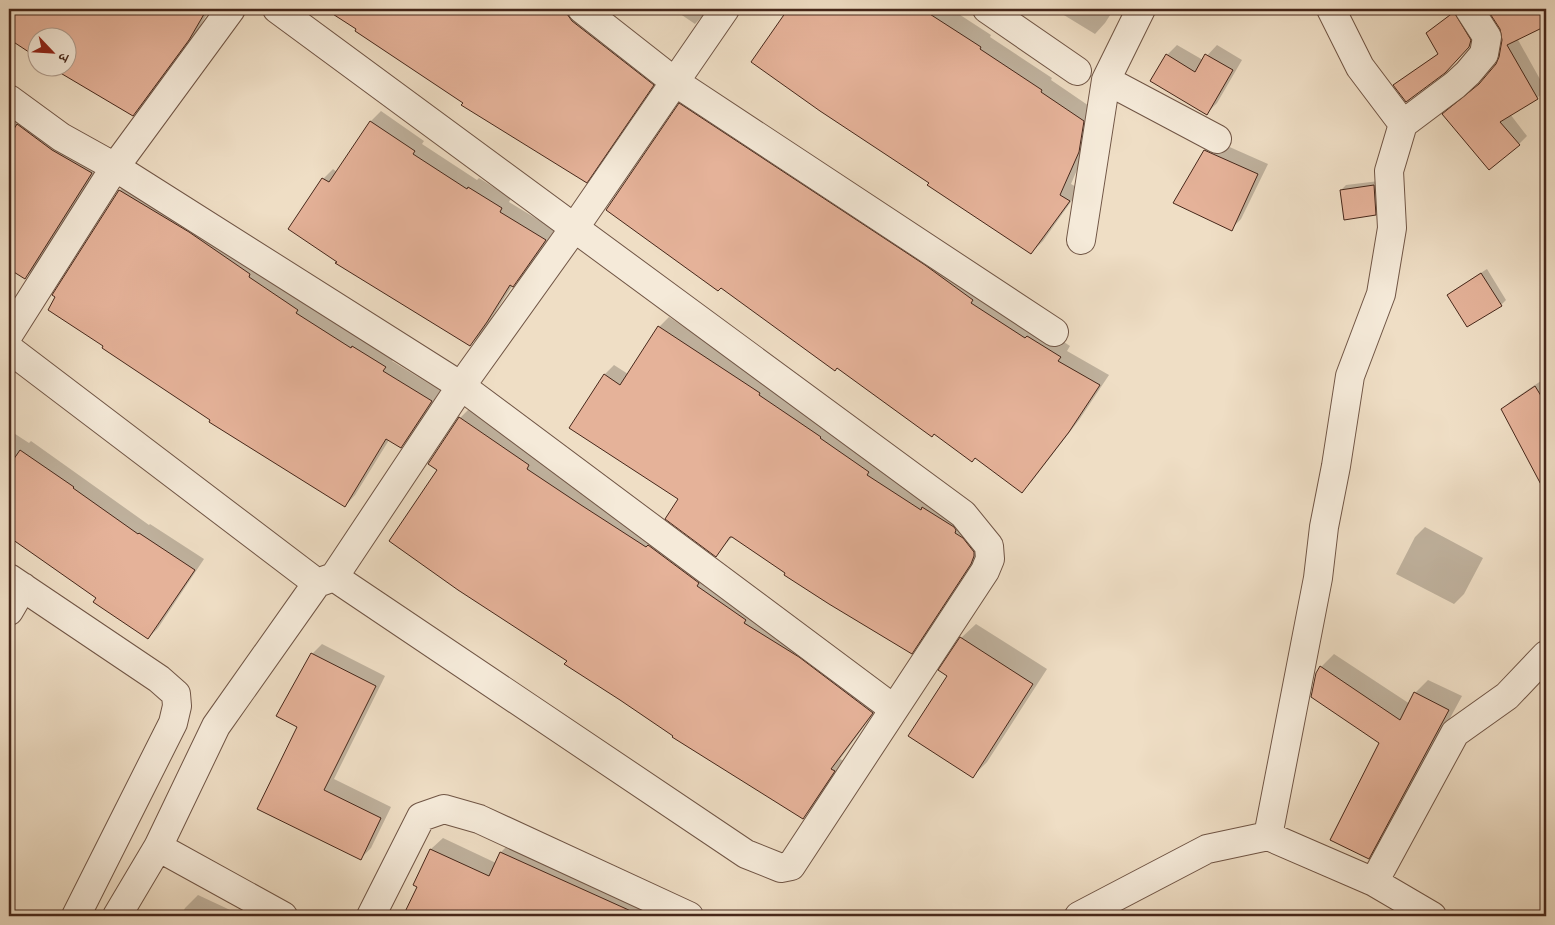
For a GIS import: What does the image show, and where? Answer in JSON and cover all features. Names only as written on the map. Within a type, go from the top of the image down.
[{"type":"street","points":[[9,334],[114,167],[231,9]]},
{"type":"street","points":[[9,350],[326,580],[746,854],[781,868],[791,866],[985,571],[990,559],[989,546],[963,514],[277,9]]},
{"type":"street","points":[[582,9],[675,82],[1054,332]]},
{"type":"street","points":[[117,916],[158,846],[216,726],[326,580],[726,9]]},
{"type":"street","points":[[987,9],[1077,71]]},
{"type":"street","points":[[1080,240],[1106,80],[1141,9]]},
{"type":"street","points":[[1331,9],[1360,67],[1404,124]]},
{"type":"street","points":[[1268,836],[1318,578],[1324,527],[1350,376],[1380,294],[1392,228],[1389,171],[1404,124],[1455,85],[1484,54],[1487,38],[1469,9]]},
{"type":"street","points":[[1106,80],[1217,139]]},
{"type":"street","points":[[9,99],[61,137],[114,167],[461,386],[894,709]]},
{"type":"street","points":[[9,611],[16,583],[159,679],[176,694],[178,706],[173,723],[76,916]]},
{"type":"street","points":[[1374,882],[1455,733],[1507,696],[1546,656]]},
{"type":"street","points":[[371,916],[421,817],[444,809],[479,819],[689,916]]},
{"type":"street","points":[[1080,916],[1207,849],[1268,836],[1374,882],[1432,916]]},
{"type":"street","points":[[158,846],[283,916]]},
{"type":"building","points":[[9,9],[207,9],[189,40],[133,116],[69,78],[78,78],[78,28],[28,28],[28,51],[9,39]]},
{"type":"building","points":[[325,9],[560,9],[572,21],[654,85],[587,183],[461,105],[463,103]]},
{"type":"building","points":[[788,9],[922,9],[981,47],[980,49],[1042,90],[1041,92],[1084,121],[1079,152],[1060,195],[1070,201],[1031,254],[927,185],[929,183],[820,111],[751,62]]},
{"type":"building","points":[[1487,9],[1546,9],[1546,26],[1507,45],[1538,99],[1500,122],[1520,145],[1489,170],[1442,114],[1479,84],[1496,64],[1499,57],[1502,40],[1500,29]]},
{"type":"building","points":[[1454,12],[1471,40],[1469,47],[1445,73],[1406,102],[1393,85],[1438,54],[1426,33]]},
{"type":"building","points":[[1166,54],[1195,72],[1205,54],[1233,70],[1207,115],[1150,81]]},
{"type":"building","points":[[679,103],[925,265],[973,300],[971,303],[1025,338],[1027,336],[1061,357],[1058,361],[1100,385],[1069,432],[1022,493],[975,458],[972,462],[934,434],[932,437],[837,368],[835,371],[721,288],[718,291],[606,210]]},
{"type":"building","points":[[370,121],[415,151],[413,154],[467,189],[468,187],[502,208],[500,212],[546,240],[513,287],[510,285],[470,346],[335,263],[337,262],[288,229],[322,178],[329,182]]},
{"type":"building","points":[[17,124],[52,150],[92,173],[25,279],[9,269],[9,137]]},
{"type":"building","points":[[1204,150],[1258,174],[1232,231],[1173,203]]},
{"type":"building","points":[[1374,185],[1376,215],[1344,220],[1340,190]]},
{"type":"building","points":[[119,190],[189,232],[250,274],[249,277],[298,310],[296,313],[351,348],[352,346],[386,367],[383,371],[432,401],[401,448],[386,439],[345,507],[209,422],[210,420],[48,310],[55,297],[52,295]]},
{"type":"building","points":[[1481,273],[1502,306],[1467,327],[1447,295]]},
{"type":"building","points":[[658,326],[760,393],[759,395],[869,472],[867,475],[921,510],[922,507],[954,527],[955,533],[963,538],[974,552],[971,564],[912,654],[784,575],[785,573],[732,537],[730,537],[716,557],[665,519],[678,499],[569,428],[604,374],[620,385]]},
{"type":"building","points":[[1535,386],[1546,404],[1546,494],[1501,409]]},
{"type":"building","points":[[459,417],[529,465],[527,469],[646,547],[648,545],[699,583],[697,586],[746,620],[744,623],[799,657],[873,713],[831,769],[835,771],[803,819],[672,737],[620,700],[564,664],[567,661],[458,590],[389,541],[437,470],[428,464]]},
{"type":"building","points":[[20,450],[138,534],[195,570],[148,639],[93,602],[96,598],[9,537],[9,466]]},
{"type":"building","points":[[960,637],[1033,684],[973,778],[908,736],[947,676],[938,670]]},
{"type":"building","points":[[311,653],[376,686],[324,790],[381,818],[361,860],[257,809],[297,727],[276,716]]},
{"type":"building","points":[[1320,666],[1400,720],[1414,692],[1449,710],[1369,859],[1330,840],[1379,743],[1311,697],[1316,673]]},
{"type":"building","points":[[430,849],[489,876],[500,852],[642,916],[403,916],[417,887],[413,885]]}]
